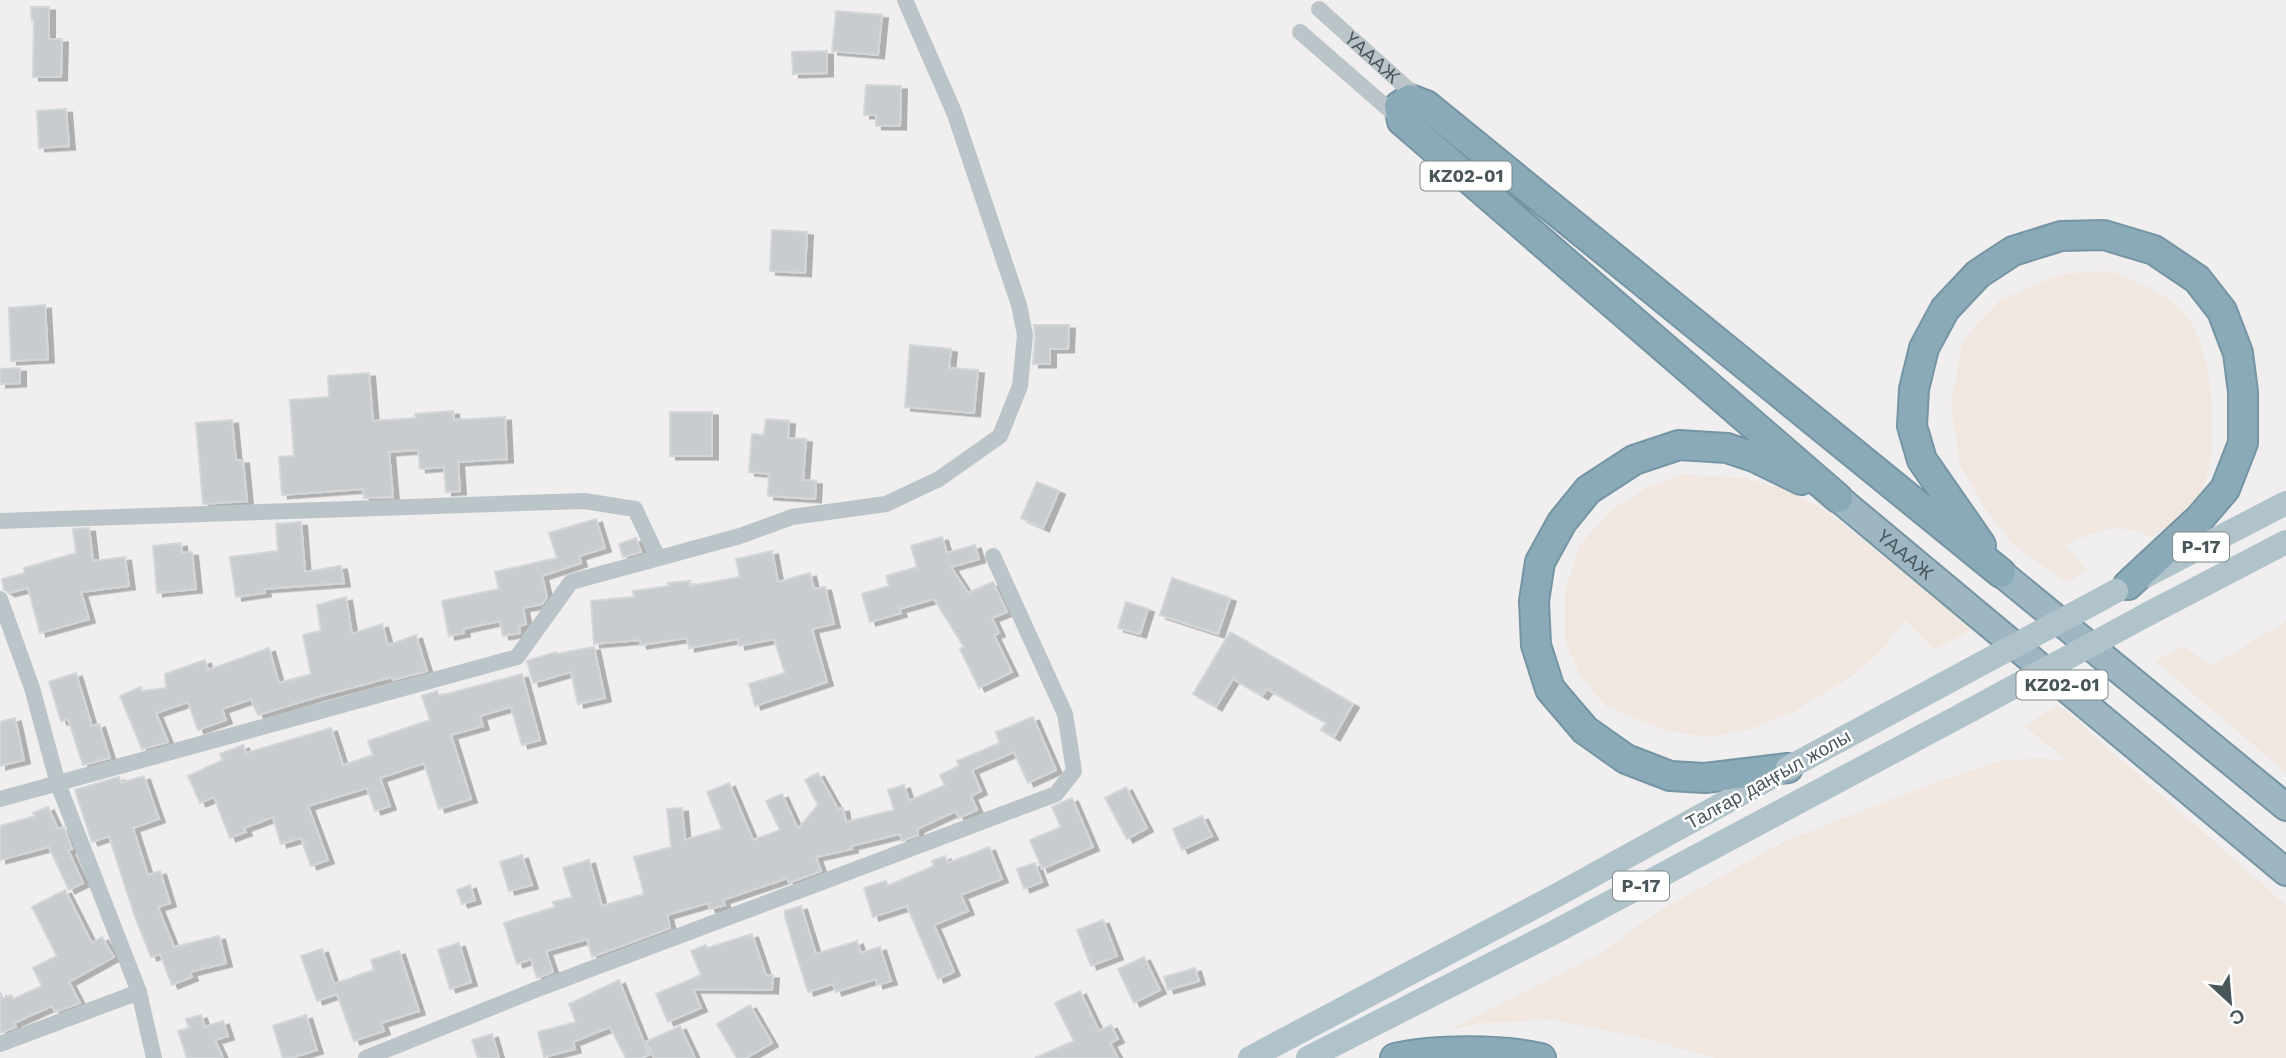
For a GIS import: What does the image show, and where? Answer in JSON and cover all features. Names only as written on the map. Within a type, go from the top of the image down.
[{"type":"highway","points":[[1402,121],[1399,107],[1402,103],[1410,99],[1426,105]]},
{"type":"highway","name":"KZ02-01","points":[[1426,105],[2286,807]]},
{"type":"highway","name":"ҮАААЖ","points":[[1402,121],[1838,498],[2286,872]]},
{"type":"highway","points":[[2001,573],[1922,460],[1912,426],[1914,389],[1924,348],[1945,309],[1978,274],[2013,251],[2061,236],[2104,235],[2154,250],[2197,279],[2222,311],[2238,353],[2243,392],[2244,443],[2225,489],[2200,518],[2122,588]]},
{"type":"highway","points":[[1788,768],[1705,778],[1670,776],[1626,759],[1585,730],[1550,689],[1536,645],[1534,601],[1540,562],[1562,522],[1588,491],[1634,460],[1679,445],[1727,448],[1754,457],[1838,498]]},
{"type":"highway","points":[[1395,1058],[1416,1053],[1480,1053],[1541,1058]]},
{"type":"main road","name":"Талғар даңғыл жолы","points":[[1250,1058],[1559,894],[2122,588],[2286,503]]},
{"type":"main road","name":"Талғар даңғыл жолы","points":[[1308,1058],[1551,934],[2286,542]]},
{"type":"street","points":[[0,799],[517,657],[571,582],[740,536],[792,517],[886,504],[939,480],[1000,436],[1020,386],[1025,335],[1019,305],[954,112],[905,0]]},
{"type":"street","name":"ҮАААЖ","points":[[1319,9],[1426,105]]},
{"type":"street","name":"ҮАААЖ","points":[[1300,32],[1402,121]]},
{"type":"street","points":[[0,521],[584,501],[635,509],[658,558]]},
{"type":"street","points":[[366,1058],[535,990],[1056,794],[1074,771],[1065,714],[993,555]]},
{"type":"street","points":[[0,599],[32,688],[58,784],[139,992],[154,1058]]},
{"type":"street","points":[[0,1044],[139,992]]},
{"type":"sand","points":[[2110,271],[2152,289],[2170,301],[2187,317],[2196,332],[2209,378],[2213,430],[2211,455],[2207,477],[2200,493],[2179,518],[2153,537],[2118,528],[2090,534],[2066,545],[2087,570],[2066,583],[2015,546],[1985,509],[1960,465],[1951,406],[1962,341],[2000,300],[2061,274]]},
{"type":"sand","points":[[1682,474],[1745,478],[1790,491],[1828,512],[1974,629],[1934,649],[1906,620],[1884,647],[1855,674],[1795,711],[1751,729],[1710,737],[1666,731],[1607,707],[1581,677],[1565,641],[1565,592],[1579,546],[1611,510],[1648,487]]},
{"type":"sand","points":[[2286,621],[2286,773],[2155,661],[2182,646],[2212,666]]},
{"type":"sand","points":[[2059,705],[2286,905],[2286,1058],[1716,1058],[1634,1036],[1554,1020],[1482,1023],[1450,1030],[1602,952],[1657,912],[1783,842],[1928,785],[2000,761],[2042,758],[2069,762],[2024,726]]},
{"type":"building","points":[[31,7],[49,7],[49,39],[62,39],[61,77],[33,77],[34,21]]},
{"type":"building","points":[[836,11],[882,15],[878,55],[832,51]]},
{"type":"building","points":[[827,51],[827,73],[793,74],[792,52]]},
{"type":"building","points":[[866,85],[901,86],[900,126],[876,126],[876,115],[864,115]]},
{"type":"building","points":[[66,109],[69,146],[39,148],[37,111]]},
{"type":"building","points":[[772,230],[807,232],[805,273],[770,271]]},
{"type":"building","points":[[45,305],[48,359],[11,361],[9,308]]},
{"type":"building","points":[[1034,325],[1069,325],[1068,349],[1050,349],[1050,364],[1033,364]]},
{"type":"building","points":[[910,345],[951,349],[949,368],[978,370],[974,413],[905,407]]},
{"type":"building","points":[[20,368],[20,383],[0,384],[0,369]]},
{"type":"building","points":[[369,373],[373,421],[416,418],[415,414],[453,411],[454,420],[505,417],[507,459],[458,462],[460,491],[446,492],[444,467],[420,469],[418,450],[389,452],[393,497],[364,498],[363,489],[282,495],[279,457],[294,456],[290,400],[329,397],[328,376]]},
{"type":"building","points":[[670,412],[712,412],[712,456],[670,456]]},
{"type":"building","points":[[766,419],[789,421],[788,438],[806,439],[803,480],[816,481],[815,499],[768,496],[769,474],[749,472],[752,434],[764,435]]},
{"type":"building","points":[[232,420],[236,460],[243,460],[247,501],[203,504],[196,423]]},
{"type":"building","points":[[1037,482],[1059,491],[1043,528],[1021,518]]},
{"type":"building","points":[[596,519],[605,548],[579,556],[581,563],[542,576],[547,597],[542,604],[523,608],[526,624],[519,626],[520,633],[503,636],[500,621],[463,629],[464,633],[449,636],[442,601],[499,589],[495,572],[557,558],[549,533]]},
{"type":"building","points":[[301,522],[305,572],[341,566],[344,583],[264,589],[265,593],[236,597],[230,557],[278,551],[276,524]]},
{"type":"building","points":[[89,528],[93,561],[125,557],[129,586],[81,592],[89,619],[40,633],[28,588],[9,593],[4,590],[2,579],[25,573],[24,568],[76,553],[73,529]]},
{"type":"building","points":[[942,537],[947,553],[975,545],[979,559],[951,567],[968,593],[993,582],[1007,612],[992,618],[999,633],[994,635],[1012,672],[979,688],[960,649],[964,647],[934,599],[899,609],[901,613],[870,622],[862,594],[889,586],[886,576],[917,567],[911,546]]},
{"type":"building","points":[[636,538],[641,552],[623,557],[619,544]]},
{"type":"building","points":[[181,543],[182,553],[192,552],[196,589],[157,593],[153,546]]},
{"type":"building","points":[[772,551],[778,582],[810,573],[814,589],[825,587],[834,624],[812,629],[827,682],[755,706],[749,684],[785,673],[774,639],[739,646],[738,639],[689,648],[687,638],[641,645],[640,640],[594,644],[591,601],[634,597],[633,591],[669,586],[668,583],[690,581],[691,586],[740,577],[736,559]]},
{"type":"building","points":[[1172,578],[1230,598],[1218,634],[1160,615]]},
{"type":"building","points":[[346,597],[352,634],[382,624],[388,645],[416,635],[427,671],[393,680],[392,677],[258,715],[251,699],[222,709],[226,720],[198,730],[188,702],[156,713],[168,742],[142,749],[120,696],[141,687],[142,691],[166,688],[165,674],[205,660],[208,670],[269,648],[279,683],[311,674],[303,635],[321,631],[317,605]]},
{"type":"building","points":[[1126,602],[1148,609],[1140,634],[1118,628]]},
{"type":"building","points":[[1230,632],[1353,704],[1334,737],[1321,730],[1326,723],[1267,689],[1262,696],[1233,679],[1216,707],[1193,694]]},
{"type":"building","points":[[594,647],[605,698],[578,704],[571,672],[533,683],[527,661],[556,652]]},
{"type":"building","points":[[76,673],[92,726],[99,724],[110,758],[83,765],[68,719],[61,721],[49,682]]},
{"type":"building","points":[[522,674],[540,740],[522,745],[511,707],[480,716],[483,726],[451,735],[471,799],[439,809],[424,763],[380,778],[390,806],[375,811],[367,788],[308,806],[328,860],[311,866],[301,838],[281,844],[273,817],[244,828],[246,832],[230,838],[214,797],[200,803],[188,776],[223,760],[220,754],[243,745],[246,753],[331,728],[343,765],[373,755],[368,741],[430,720],[422,696],[437,691],[439,696]]},
{"type":"building","points":[[1033,717],[1056,770],[1028,783],[1014,752],[972,770],[981,791],[971,796],[977,810],[959,818],[956,811],[917,829],[918,835],[902,841],[900,834],[816,857],[821,871],[789,883],[787,878],[774,883],[773,881],[723,900],[725,905],[710,909],[708,903],[667,915],[670,928],[592,957],[587,939],[546,951],[553,972],[537,978],[531,959],[517,964],[504,923],[555,907],[553,902],[572,897],[563,868],[589,860],[602,906],[644,894],[634,857],[671,847],[667,809],[682,808],[685,840],[722,829],[707,792],[729,783],[753,840],[780,830],[766,801],[782,794],[798,829],[818,805],[805,780],[818,773],[838,809],[843,808],[846,822],[894,810],[888,790],[904,785],[909,801],[945,785],[940,775],[959,766],[957,761],[1000,743],[996,732]]},
{"type":"building","points":[[15,718],[24,760],[0,766],[0,722]]},
{"type":"building","points":[[144,776],[159,819],[133,828],[148,875],[160,871],[170,903],[158,907],[174,947],[219,936],[226,963],[190,972],[192,977],[172,985],[160,954],[151,957],[109,836],[92,842],[75,790],[119,777],[121,783]]},
{"type":"building","points":[[1126,787],[1147,828],[1127,839],[1105,798]]},
{"type":"building","points":[[1072,798],[1093,847],[1042,869],[1030,840],[1061,827],[1052,807]]},
{"type":"building","points":[[48,807],[58,829],[64,827],[72,849],[68,850],[83,883],[69,890],[49,847],[0,860],[0,826],[35,816],[33,813]]},
{"type":"building","points":[[1202,816],[1212,836],[1182,850],[1173,829]]},
{"type":"building","points":[[989,847],[1002,879],[961,895],[968,911],[934,925],[954,972],[938,979],[907,906],[873,917],[864,888],[886,881],[887,886],[934,866],[932,861],[945,856],[948,863]]},
{"type":"building","points":[[522,855],[532,885],[509,891],[500,862]]},
{"type":"building","points":[[1035,863],[1042,882],[1024,889],[1017,869]]},
{"type":"building","points":[[470,885],[475,900],[462,904],[457,890]]},
{"type":"building","points":[[65,890],[92,943],[102,937],[114,957],[69,982],[80,1003],[55,1012],[52,1006],[14,1023],[16,1027],[0,1033],[0,992],[3,999],[11,995],[13,999],[42,986],[33,968],[57,956],[32,907]]},
{"type":"building","points":[[801,906],[816,954],[857,941],[861,953],[880,947],[891,981],[877,985],[876,979],[836,992],[833,984],[808,992],[785,917],[785,911]]},
{"type":"building","points":[[1103,920],[1117,956],[1091,966],[1077,930]]},
{"type":"building","points":[[752,934],[766,975],[773,975],[772,990],[693,989],[701,1008],[668,1022],[656,994],[701,975],[691,951]]},
{"type":"building","points":[[459,943],[471,982],[450,989],[438,950]]},
{"type":"building","points":[[322,949],[334,984],[374,970],[371,960],[399,951],[419,1011],[381,1023],[384,1031],[354,1041],[337,994],[317,1001],[301,956]]},
{"type":"building","points":[[1144,957],[1160,990],[1134,1003],[1118,969]]},
{"type":"building","points":[[1195,968],[1199,981],[1168,990],[1164,977]]},
{"type":"building","points":[[619,980],[649,1055],[626,1058],[610,1027],[573,1042],[575,1049],[544,1057],[538,1032],[576,1022],[569,1004]]},
{"type":"building","points":[[1080,991],[1099,1031],[1111,1025],[1118,1039],[1110,1043],[1118,1058],[1035,1058],[1074,1041],[1055,1003]]},
{"type":"building","points":[[750,1005],[772,1043],[746,1058],[737,1058],[717,1024]]},
{"type":"building","points":[[201,1015],[205,1027],[223,1021],[228,1036],[215,1040],[223,1058],[187,1058],[178,1031],[189,1028],[186,1019]]},
{"type":"building","points":[[306,1015],[317,1050],[283,1058],[273,1026]]},
{"type":"building","points":[[680,1026],[695,1058],[654,1058],[646,1042]]},
{"type":"building","points":[[492,1034],[499,1058],[478,1058],[472,1040]]}]
